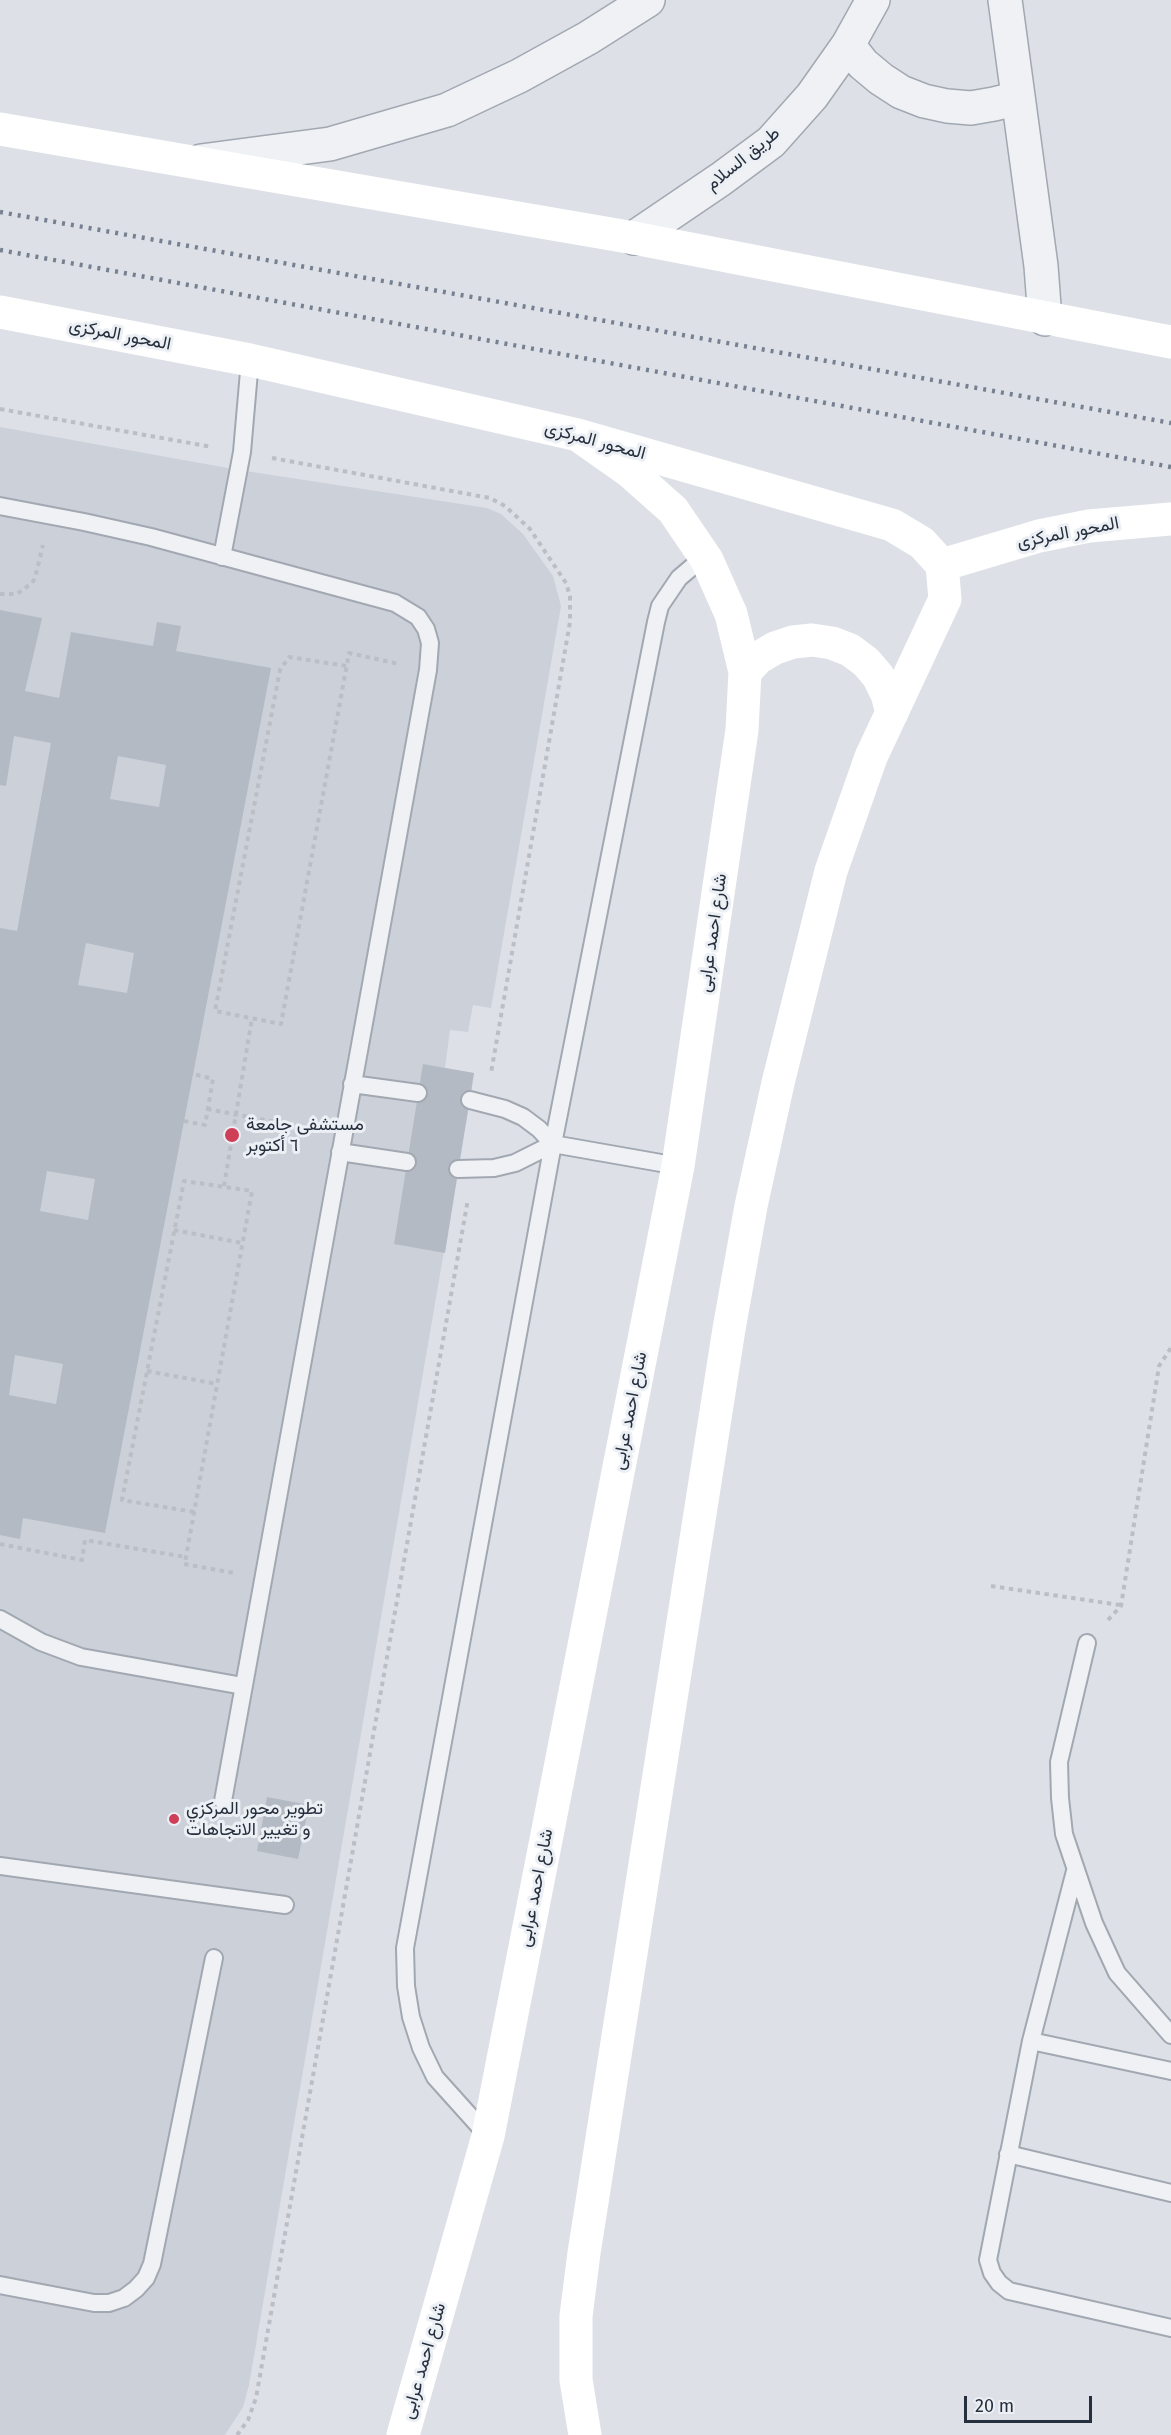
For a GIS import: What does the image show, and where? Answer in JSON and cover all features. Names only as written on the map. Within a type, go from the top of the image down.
[{"type":"main road","points":[[0,129],[634,238],[1171,342]]},
{"type":"main road","name":"المحور المركزى","points":[[0,312],[249,360],[578,435],[892,525],[922,543],[942,565],[1039,536],[1089,526],[1171,519]]},
{"type":"main road","name":"شارع احمد عرابى","points":[[403,2435],[488,2136],[678,1166],[742,730],[745,672],[731,614],[707,560],[673,510],[629,471],[578,435]]},
{"type":"main road","points":[[585,2435],[576,2380],[576,2316],[584,2253],[729,1329],[752,1206],[778,1083],[831,871],[864,775],[945,599],[942,565]]},
{"type":"main road","points":[[745,672],[758,658],[784,645],[812,640],[832,643],[850,650],[872,669],[887,694],[892,713]]},
{"type":"street","points":[[186,162],[330,144],[447,110],[519,76],[588,38],[648,0]]},
{"type":"street","name":"طريق السلام","points":[[634,238],[721,179],[771,141],[813,96],[848,45],[873,0]]},
{"type":"street","points":[[1005,0],[1046,319]]},
{"type":"street","points":[[848,45],[863,64],[881,79],[901,92],[924,101],[971,108],[994,105],[1018,98]]},
{"type":"lane","points":[[222,556],[242,452],[249,360]]},
{"type":"lane","points":[[0,506],[84,522],[222,556],[395,603],[418,617],[426,629],[431,656],[223,1801]]},
{"type":"lane","points":[[488,2136],[435,2076],[421,2048],[411,2017],[405,1948],[553,1144],[656,622],[660,606],[679,578],[692,567],[707,560]]},
{"type":"lane","points":[[352,1084],[418,1093]]},
{"type":"lane","points":[[470,1101],[505,1109],[523,1117],[553,1144],[678,1166]]},
{"type":"lane","points":[[342,1144],[407,1162]]},
{"type":"lane","points":[[466,1169],[494,1168],[515,1163],[553,1144]]},
{"type":"lane","points":[[0,1619],[41,1642],[81,1657],[243,1686]]},
{"type":"lane","points":[[1087,1643],[1059,1762],[1064,1834],[1094,1923],[1117,1973],[1171,2035]]},
{"type":"lane","points":[[0,1866],[285,1905]]},
{"type":"lane","points":[[1075,1871],[1031,2041],[988,2260],[992,2273],[1009,2291],[1171,2328]]},
{"type":"lane","points":[[0,2285],[94,2303],[124,2298],[146,2277],[152,2264],[214,1958]]},
{"type":"lane","points":[[1031,2041],[1171,2071]]},
{"type":"lane","points":[[1008,2154],[1171,2193]]},
{"type":"path","points":[[0,594],[17,594],[35,578]]},
{"type":"path","points":[[346,666],[289,657],[280,670],[215,1011],[281,1024],[349,653],[428,670]]},
{"type":"path","points":[[224,1187],[252,1018]]},
{"type":"path","points":[[184,1121],[205,1125],[213,1079],[193,1074]]},
{"type":"path","points":[[207,1108],[342,1144]]},
{"type":"path","points":[[237,2435],[248,2420],[256,2398],[466,1169]]},
{"type":"path","points":[[194,1512],[122,1500],[183,1181],[252,1191],[186,1557],[184,1564],[262,1578]]},
{"type":"path","points":[[174,1230],[242,1244]]},
{"type":"path","points":[[1087,1643],[1121,1605],[1159,1366],[1171,1348]]},
{"type":"path","points":[[147,1371],[217,1384]]},
{"type":"path","points":[[0,1544],[82,1560],[85,1540],[186,1557]]},
{"type":"path","points":[[990,1586],[1121,1605]]},
{"type":"shaded area","name":"تطوير محور المركزي و تغيير الاتجاهات","points":[[0,427],[239,470],[487,508],[501,514],[523,534],[553,576],[561,606],[491,1008],[473,1005],[468,1032],[450,1030],[445,1068],[474,1073],[470,1100],[249,2385],[243,2407],[225,2435],[0,2435]]},
{"type":"building","points":[[0,610],[42,618],[25,691],[59,698],[71,632],[153,646],[157,622],[181,626],[176,651],[271,668],[105,1533],[23,1518],[20,1539],[0,1535],[0,928],[17,931],[51,743],[14,736],[6,786],[0,785]],"holes":[[[118,756],[166,765],[159,807],[110,799]],[[86,943],[134,953],[127,993],[78,985]],[[47,1171],[95,1179],[88,1220],[40,1211]],[[15,1355],[63,1364],[56,1404],[9,1395]]]},
{"type":"building","points":[[423,1064],[474,1073],[445,1253],[394,1244]]},
{"type":"building","points":[[267,1797],[309,1805],[298,1859],[257,1851]]},
{"type":"railway","points":[[0,212],[1171,423]]},
{"type":"railway","points":[[0,250],[1171,467]]},
{"type":"place","name":"مستشفى جامعة ٦ أكتوبر","points":[[232,1135]]},
{"type":"place","name":"تطوير محور المركزي و تغيير الاتجاهات","points":[[174,1819]]}]
